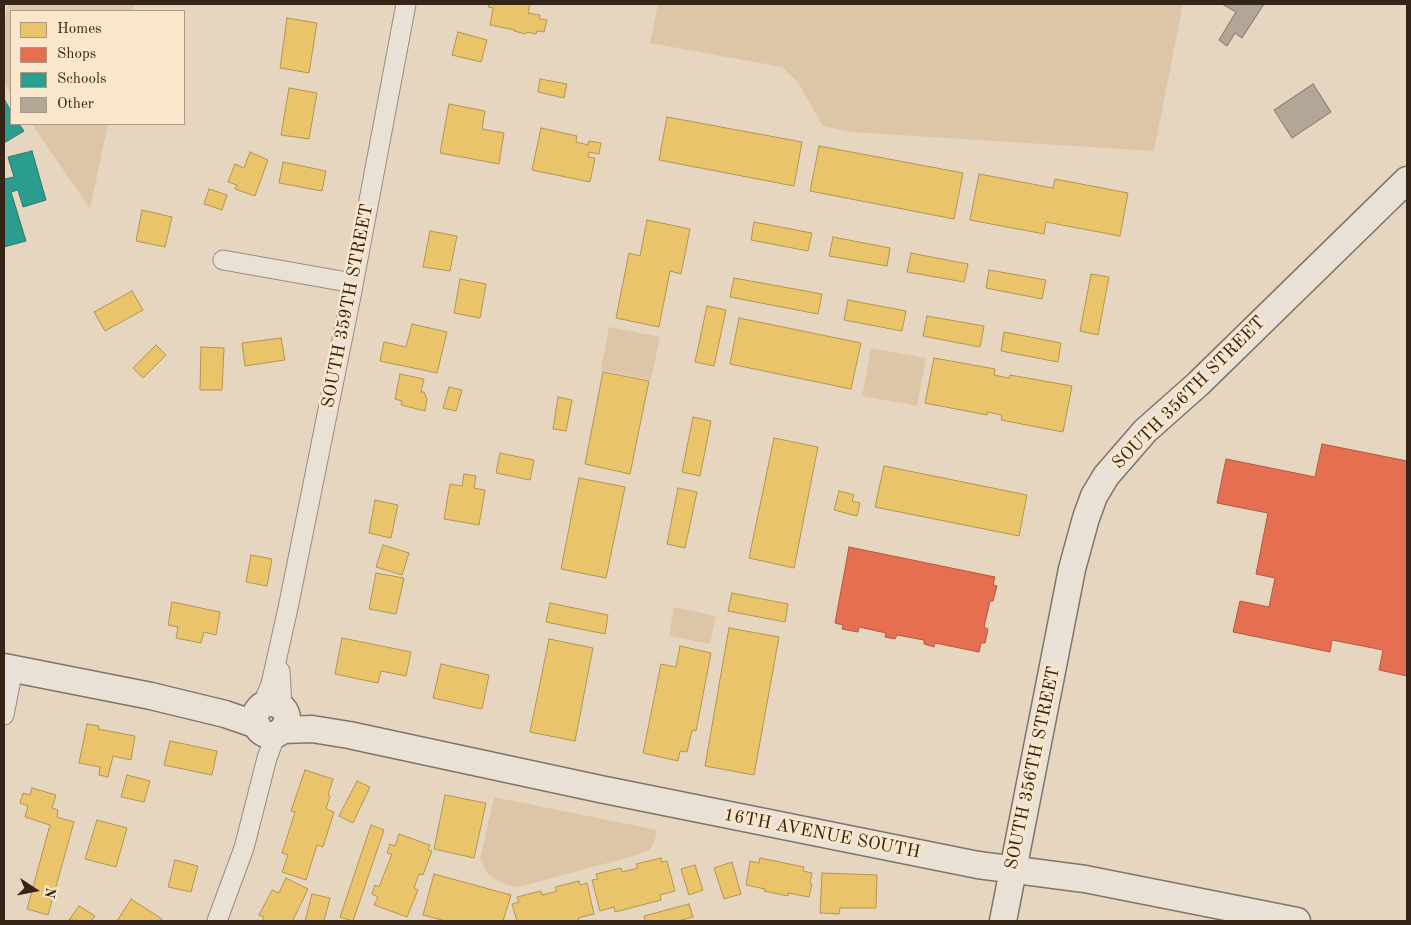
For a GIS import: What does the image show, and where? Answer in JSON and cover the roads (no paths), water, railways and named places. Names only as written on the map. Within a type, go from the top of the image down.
[{"type":"main road","name":"SOUTH 356TH STREET","points":[[1003,921],[1072,568],[1094,496],[1106,476],[1145,431],[1204,377],[1407,180]]},
{"type":"main road","name":"16TH AVENUE SOUTH","points":[[8,668],[151,696],[224,706],[271,719],[600,789],[978,865],[1085,879],[1297,921]]},
{"type":"street","name":"SOUTH 359TH STREET","points":[[217,921],[244,848],[267,758],[288,608],[406,4]]},
{"type":"street","points":[[224,260],[353,283]]},
{"type":"street","points":[[4,715],[8,668]]}]
